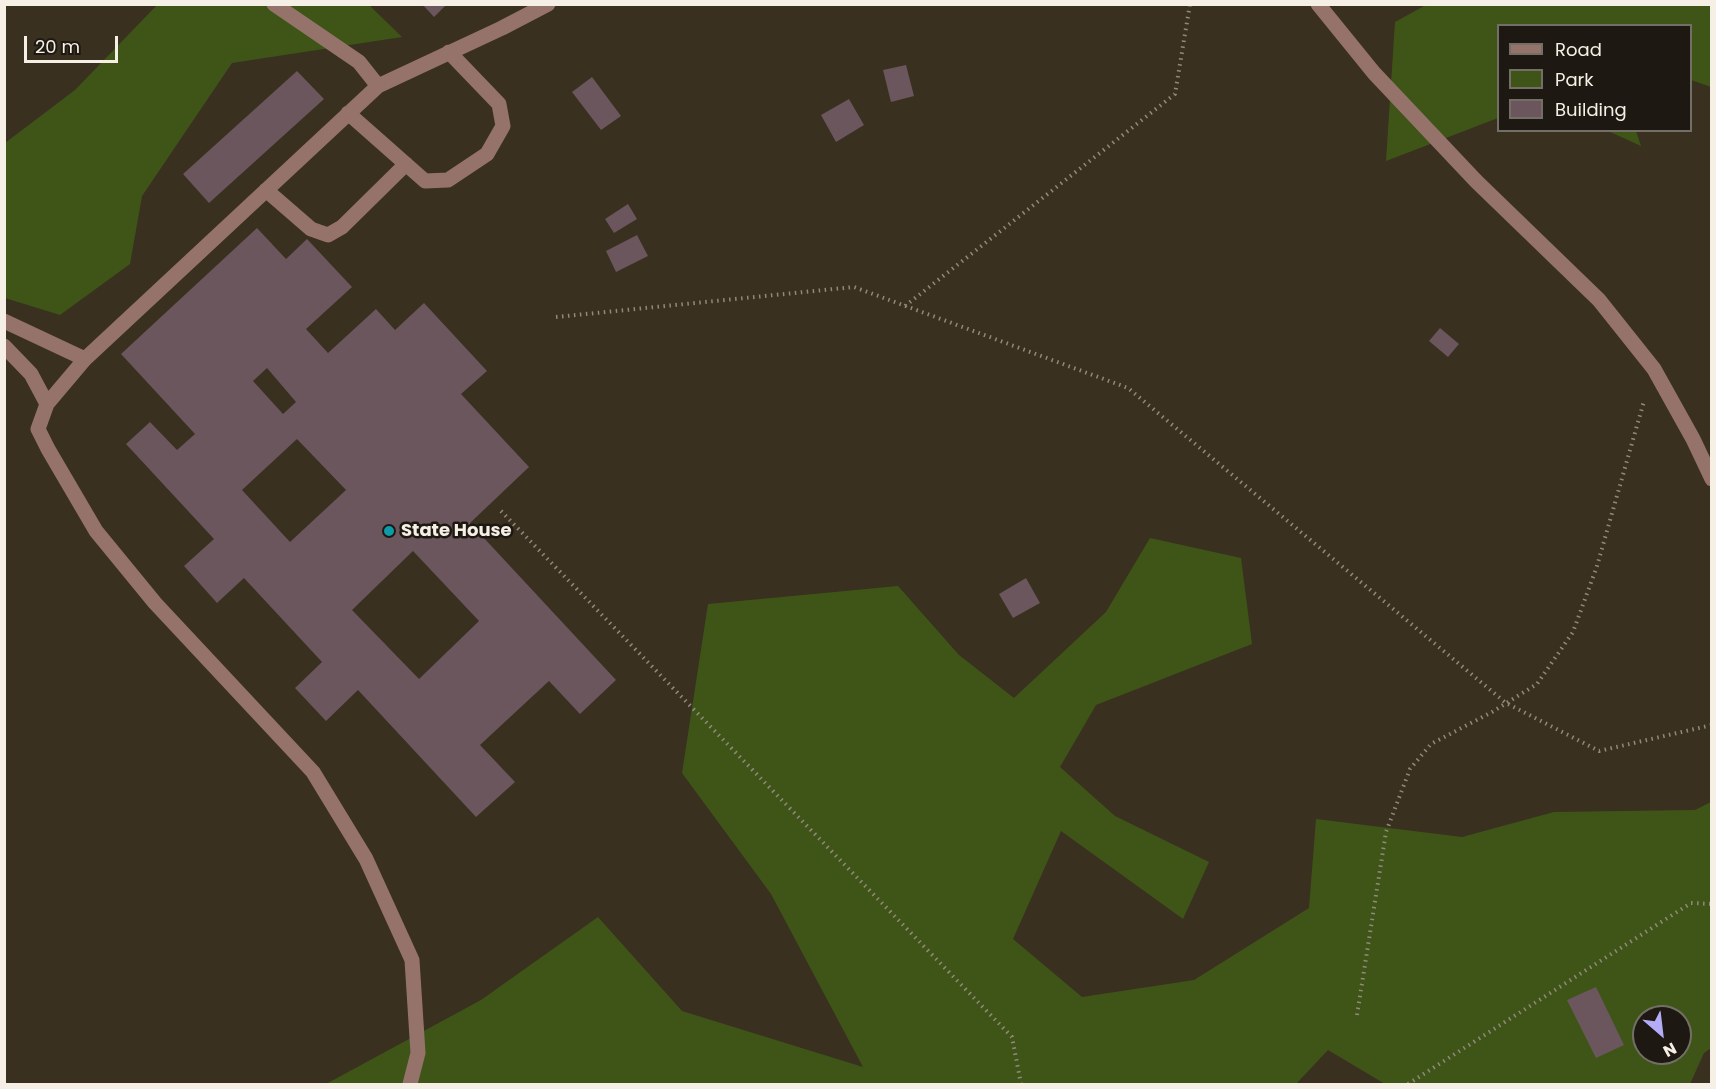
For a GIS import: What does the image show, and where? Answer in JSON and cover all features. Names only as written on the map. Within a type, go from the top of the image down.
[{"type":"street","points":[[274,4],[359,62],[378,86]]},
{"type":"street","points":[[410,1084],[418,1053],[412,960],[366,859],[313,772],[155,603],[96,531],[38,429],[47,404],[85,359],[378,86],[548,4]]},
{"type":"street","points":[[1318,4],[1374,73],[1476,181],[1599,300],[1654,369],[1693,439],[1712,479]]},
{"type":"street","points":[[348,113],[425,181],[448,180],[487,154],[503,126],[499,104],[449,52]]},
{"type":"street","points":[[266,190],[311,230],[328,235],[342,227],[406,164]]},
{"type":"street","points":[[4,321],[85,359]]},
{"type":"street","points":[[4,346],[31,374],[47,404]]},
{"type":"path","points":[[905,306],[1176,94],[1190,4]]},
{"type":"path","points":[[556,317],[854,287],[1128,388],[1506,703],[1599,751],[1712,725]]},
{"type":"path","points":[[1357,1015],[1386,832],[1410,769],[1431,744],[1537,684],[1573,632],[1597,566],[1654,369]]},
{"type":"path","points":[[501,511],[1012,1037],[1021,1084]]},
{"type":"path","points":[[1408,1084],[1691,903],[1712,904]]},
{"type":"green space","points":[[157,5],[369,5],[402,37],[232,63],[142,196],[130,264],[60,315],[5,298],[5,143],[75,90]]},
{"type":"green space","points":[[1426,5],[1711,5],[1711,87],[1692,80],[1692,24],[1497,24],[1497,118],[1386,161],[1395,22]]},
{"type":"green space","points":[[1610,132],[1636,132],[1641,146]]},
{"type":"green space","points":[[1150,538],[1241,558],[1252,644],[1096,705],[1060,767],[1115,816],[1209,862],[1183,919],[1061,831],[1013,939],[1082,997],[1194,980],[1309,908],[1316,819],[1462,837],[1554,812],[1695,810],[1711,802],[1711,1048],[1704,1053],[1690,1084],[1385,1084],[1328,1050],[1296,1084],[326,1084],[481,1000],[598,917],[682,1011],[863,1067],[771,894],[682,773],[708,604],[898,586],[959,655],[1014,698],[1106,612]]},
{"type":"building","points":[[422,4],[447,4],[434,17]]},
{"type":"building","points":[[906,65],[914,96],[891,102],[883,70]]},
{"type":"building","points":[[297,71],[324,99],[209,203],[183,174]]},
{"type":"building","points":[[592,77],[621,116],[601,130],[572,92]]},
{"type":"building","points":[[849,99],[864,125],[836,142],[821,115]]},
{"type":"building","points":[[628,204],[637,219],[614,233],[605,219]]},
{"type":"building","name":"State House","points":[[257,228],[286,259],[307,239],[352,287],[306,329],[328,353],[376,309],[395,330],[424,303],[487,371],[461,394],[529,467],[470,523],[616,680],[580,714],[549,681],[480,745],[515,782],[476,817],[358,690],[326,721],[295,688],[322,662],[244,578],[217,603],[184,566],[214,539],[126,444],[150,422],[177,450],[195,434],[121,354]],"holes":[[[267,368],[296,402],[283,414],[253,381]],[[297,439],[346,490],[290,542],[242,490]],[[413,551],[479,621],[419,679],[352,610]]]},
{"type":"building","points":[[637,235],[648,256],[616,272],[606,251]]},
{"type":"building","points":[[1440,328],[1459,344],[1448,357],[1429,341]]},
{"type":"building","points":[[1026,578],[1040,603],[1013,618],[999,594]]},
{"type":"building","points":[[1596,987],[1624,1045],[1596,1058],[1567,1000]]},
{"type":"place","name":"State House","points":[[389,531]]}]
